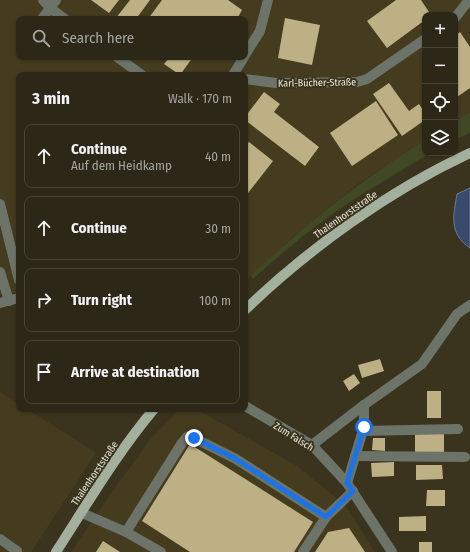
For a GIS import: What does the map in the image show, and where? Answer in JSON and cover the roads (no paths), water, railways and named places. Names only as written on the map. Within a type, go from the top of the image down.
[{"type":"main road","name":"Thalenhorststraße","points":[[248,307],[314,251],[368,211],[443,165],[470,153]]},
{"type":"main road","name":"Thalenhorststraße","points":[[56,552],[152,412]]},
{"type":"street","points":[[43,0],[53,4],[63,16]]},
{"type":"street","points":[[248,50],[260,31],[268,0]]},
{"type":"street","points":[[458,14],[469,0]]},
{"type":"street","points":[[44,16],[53,4]]},
{"type":"street","name":"Karl-Bücher-Straße","points":[[248,79],[276,83],[357,82],[367,79],[422,41]]},
{"type":"street","points":[[121,60],[138,72]]},
{"type":"street","points":[[235,72],[242,60]]},
{"type":"street","points":[[0,204],[16,268]]},
{"type":"street","points":[[0,272],[9,301]]},
{"type":"street","points":[[312,445],[364,405],[422,364],[457,314],[470,305]]},
{"type":"street","points":[[303,552],[326,517],[350,487],[355,456],[362,431],[364,405]]},
{"type":"street","name":"Zum Falsch","points":[[248,408],[312,445],[350,487],[392,552]]},
{"type":"street","points":[[362,431],[458,429]]},
{"type":"street","points":[[126,532],[182,443],[187,437],[190,436],[236,459],[326,517]]},
{"type":"street","points":[[355,456],[465,457]]},
{"type":"street","points":[[82,513],[126,532],[161,552]]},
{"type":"street","points":[[0,539],[17,552]]},
{"type":"water","points":[[470,188],[470,248],[463,243],[456,231],[454,224],[454,210],[457,194]]}]
